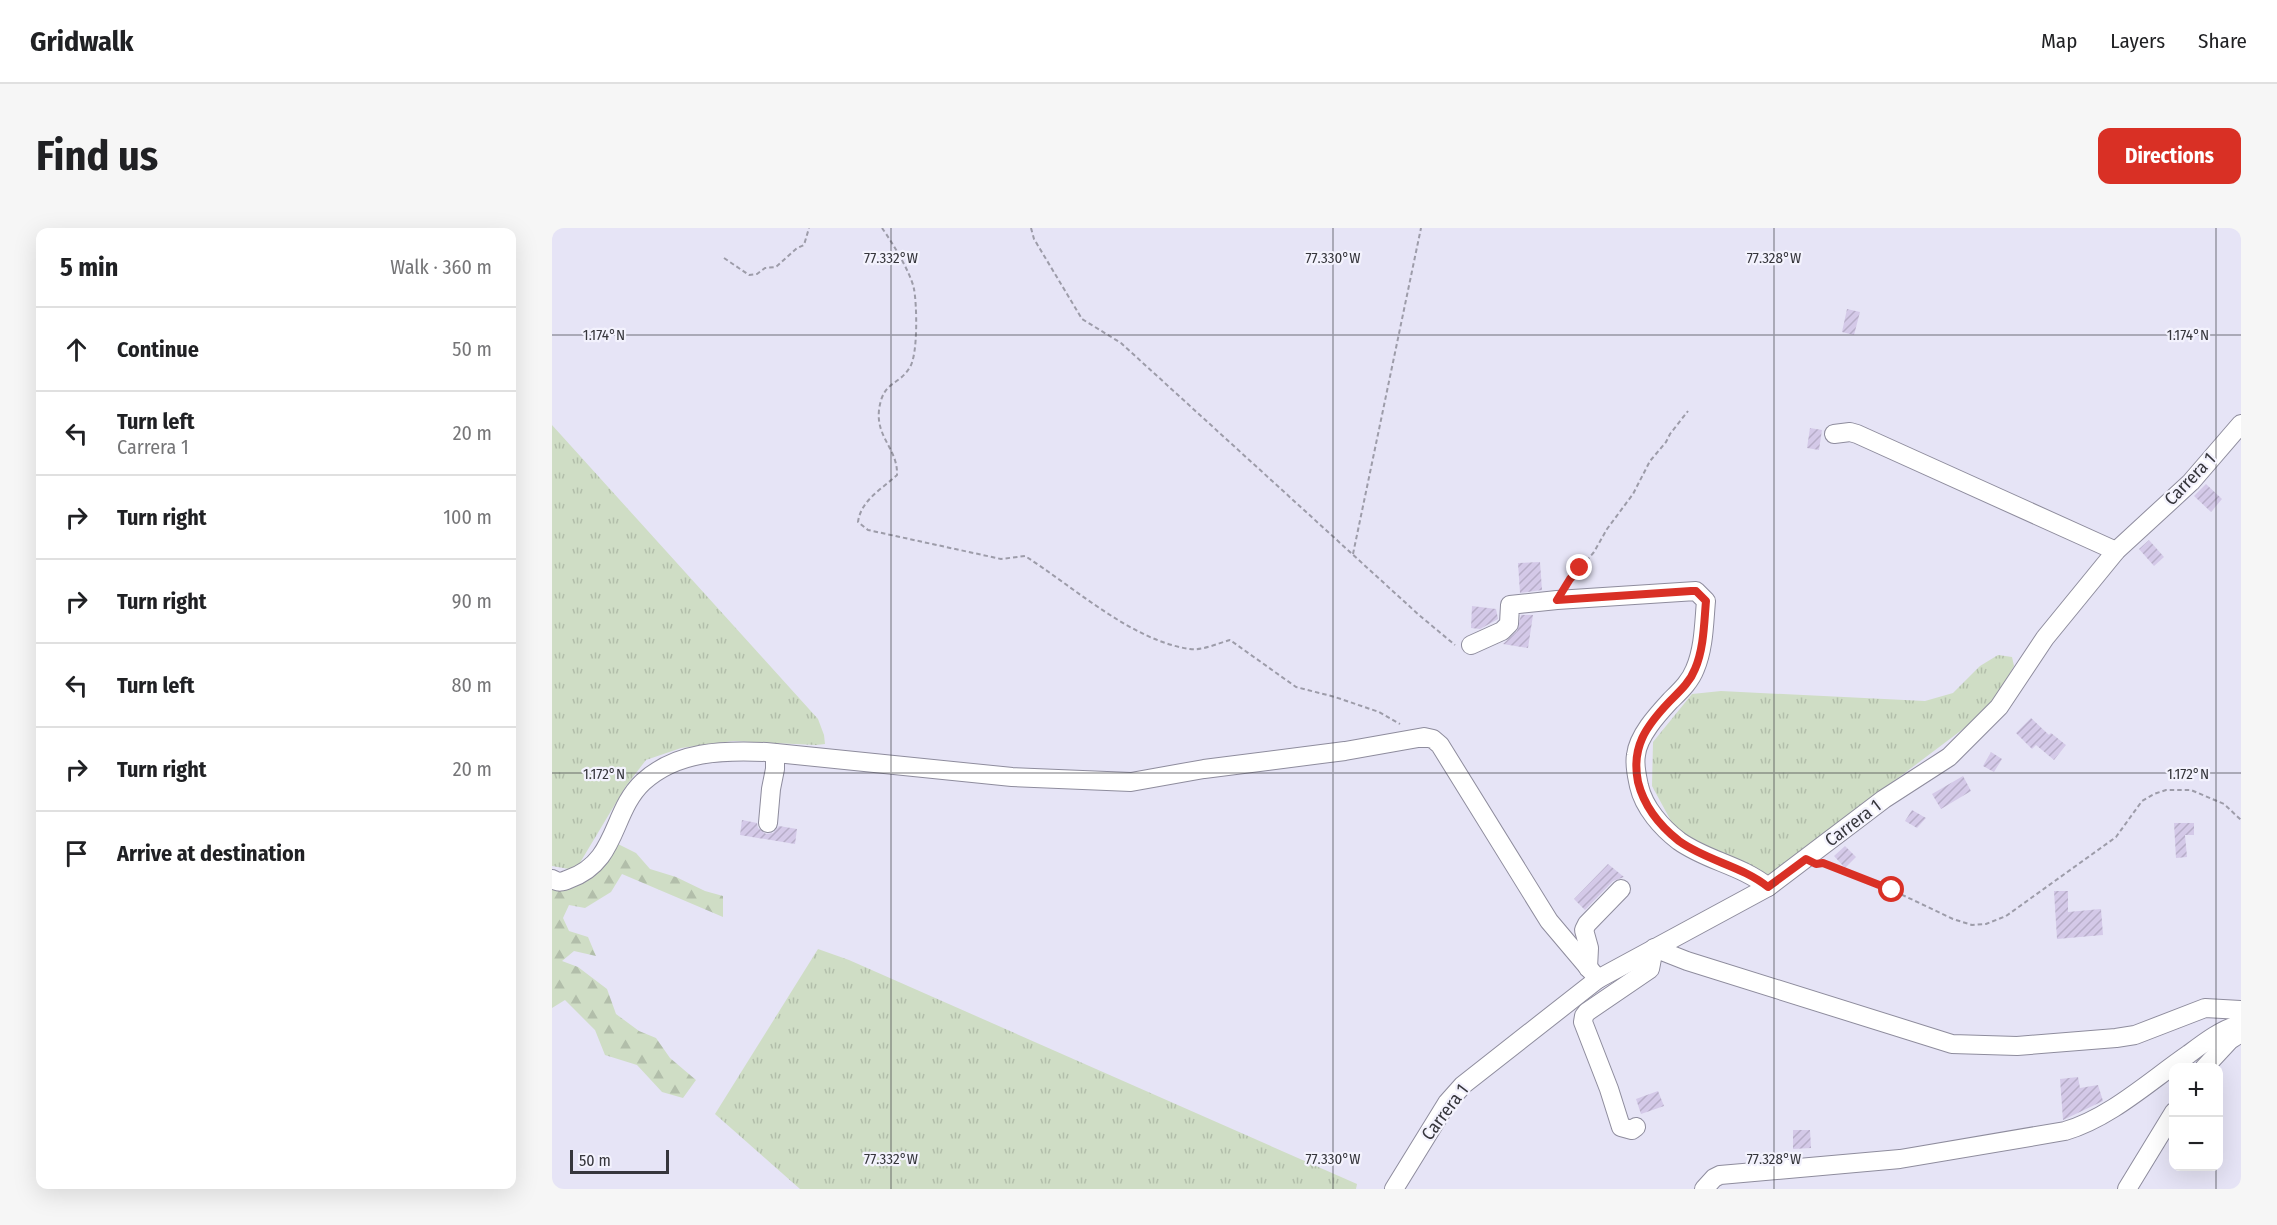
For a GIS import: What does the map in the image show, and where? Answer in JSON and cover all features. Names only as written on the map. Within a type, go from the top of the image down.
[{"type":"street","name":"Carrera 1","points":[[1394,1189],[1430,1128],[1463,1085],[1593,974],[1654,948],[1768,887],[1884,799],[1949,757],[1999,706],[2045,638],[2116,551],[2191,482],[2241,424]]},
{"type":"street","points":[[1833,434],[1851,432],[1857,434],[2116,551]]},
{"type":"street","points":[[1471,645],[1502,631],[1509,624],[1510,605],[1696,591],[1706,601],[1701,649],[1689,682],[1642,737],[1636,753],[1636,769],[1641,794],[1661,825],[1680,841],[1709,857],[1752,874],[1768,887]]},
{"type":"street","points":[[552,879],[560,882],[581,875],[591,868],[609,844],[636,790],[644,782],[678,760],[688,757],[733,751],[775,753],[1012,777],[1131,782],[1345,751],[1424,737],[1433,740],[1445,751],[1549,921],[1593,974]]},
{"type":"street","points":[[768,823],[775,753]]},
{"type":"street","points":[[1593,974],[1584,930],[1621,889]]},
{"type":"street","points":[[1636,1127],[1632,1130],[1621,1127],[1583,1022],[1587,1012],[1650,969],[1654,948],[1687,961],[1952,1044],[2017,1046],[2116,1038],[2135,1035],[2205,1008],[2241,1010]]},
{"type":"street","points":[[1704,1189],[1720,1175],[1797,1160],[1900,1159],[2083,1126],[2104,1114],[2204,1043],[2241,1024]]},
{"type":"street","points":[[2209,1063],[2230,1040],[2241,1033]]},
{"type":"street","points":[[2127,1189],[2171,1117]]},
{"type":"path","points":[[724,258],[744,273],[757,274],[765,268],[776,267],[797,248],[804,245],[809,228]]},
{"type":"path","points":[[882,228],[899,256],[914,288],[916,341],[912,363],[906,373],[884,390],[880,399],[879,426],[897,462],[897,475],[860,511],[858,522],[868,530],[1001,559],[1025,556],[1101,608],[1148,636],[1191,650],[1230,640],[1296,687],[1379,712],[1424,737]]},
{"type":"path","points":[[1031,228],[1034,239],[1083,319],[1121,343],[1457,646],[1471,645]]},
{"type":"path","points":[[1353,554],[1421,228]]},
{"type":"path","points":[[1557,600],[1570,579],[1594,552],[1607,529],[1633,494],[1650,460],[1688,411]]},
{"type":"path","points":[[1806,859],[1816,864],[1823,863],[1892,890],[1953,920],[1972,925],[1986,924],[2006,916],[2116,837],[2142,801],[2154,794],[2166,790],[2191,790],[2224,804],[2241,820]]},
{"type":"green space","points":[[552,425],[818,719],[825,744],[733,741],[681,748],[646,760],[626,786],[578,866],[569,869],[552,866]]},
{"type":"green space","points":[[1998,655],[2012,657],[2014,666],[1999,692],[1979,717],[1768,876],[1720,857],[1677,832],[1652,786],[1653,742],[1692,694],[1721,691],[1925,701],[1953,693],[1980,666]]},
{"type":"green space","points":[[618,844],[636,853],[650,869],[723,896],[723,917],[622,874],[611,892],[585,908],[569,905],[563,918],[569,931],[588,937],[596,956],[574,951],[562,961],[578,967],[607,989],[616,1014],[639,1031],[656,1038],[670,1058],[696,1080],[683,1098],[662,1092],[637,1065],[605,1055],[595,1030],[565,1000],[552,1008],[552,887],[606,860]]},
{"type":"green space","points":[[818,949],[849,960],[1357,1184],[1356,1189],[800,1189],[715,1114]]},
{"type":"building","points":[[1847,309],[1860,312],[1854,335],[1842,332]]},
{"type":"building","points":[[1810,428],[1822,430],[1819,450],[1807,448]]},
{"type":"building","points":[[2206,484],[2222,499],[2211,512],[2194,496]]},
{"type":"building","points":[[2149,540],[2164,557],[2154,566],[2139,549]]},
{"type":"building","points":[[1540,562],[1542,590],[1520,593],[1518,563]]},
{"type":"building","points":[[1472,606],[1496,609],[1498,619],[1480,629],[1471,628]]},
{"type":"building","points":[[1521,615],[1533,615],[1528,648],[1503,644],[1517,631]]},
{"type":"building","points":[[2031,718],[2049,735],[2051,733],[2066,745],[2054,760],[2036,745],[2032,749],[2016,733]]},
{"type":"building","points":[[1991,752],[2002,759],[1994,772],[1983,766]]},
{"type":"building","points":[[1963,776],[1971,791],[1941,809],[1932,794]]},
{"type":"building","points":[[1912,810],[1926,818],[1917,828],[1905,821]]},
{"type":"building","points":[[742,820],[757,823],[758,828],[766,834],[773,833],[779,826],[797,829],[795,844],[740,835]]},
{"type":"building","points":[[2174,823],[2194,823],[2194,835],[2185,835],[2187,857],[2176,858]]},
{"type":"building","points":[[1845,846],[1856,857],[1845,868],[1834,856]]},
{"type":"building","points":[[1608,864],[1624,877],[1613,881],[1585,910],[1574,899]]},
{"type":"building","points":[[2054,891],[2068,891],[2068,912],[2101,909],[2103,935],[2057,939]]},
{"type":"building","points":[[2078,1077],[2080,1088],[2098,1085],[2103,1101],[2063,1120],[2060,1079]]},
{"type":"building","points":[[1658,1091],[1664,1106],[1641,1114],[1636,1099]]},
{"type":"building","points":[[1793,1130],[1810,1130],[1811,1148],[1793,1149]]},
{"type":"route","points":[[1580,568],[1557,600],[1696,591],[1706,601],[1701,649],[1695,669],[1689,682],[1642,737],[1636,753],[1636,769],[1641,794],[1661,825],[1680,841],[1709,857],[1752,874],[1768,887],[1806,859],[1816,864],[1823,863],[1892,890]]}]
